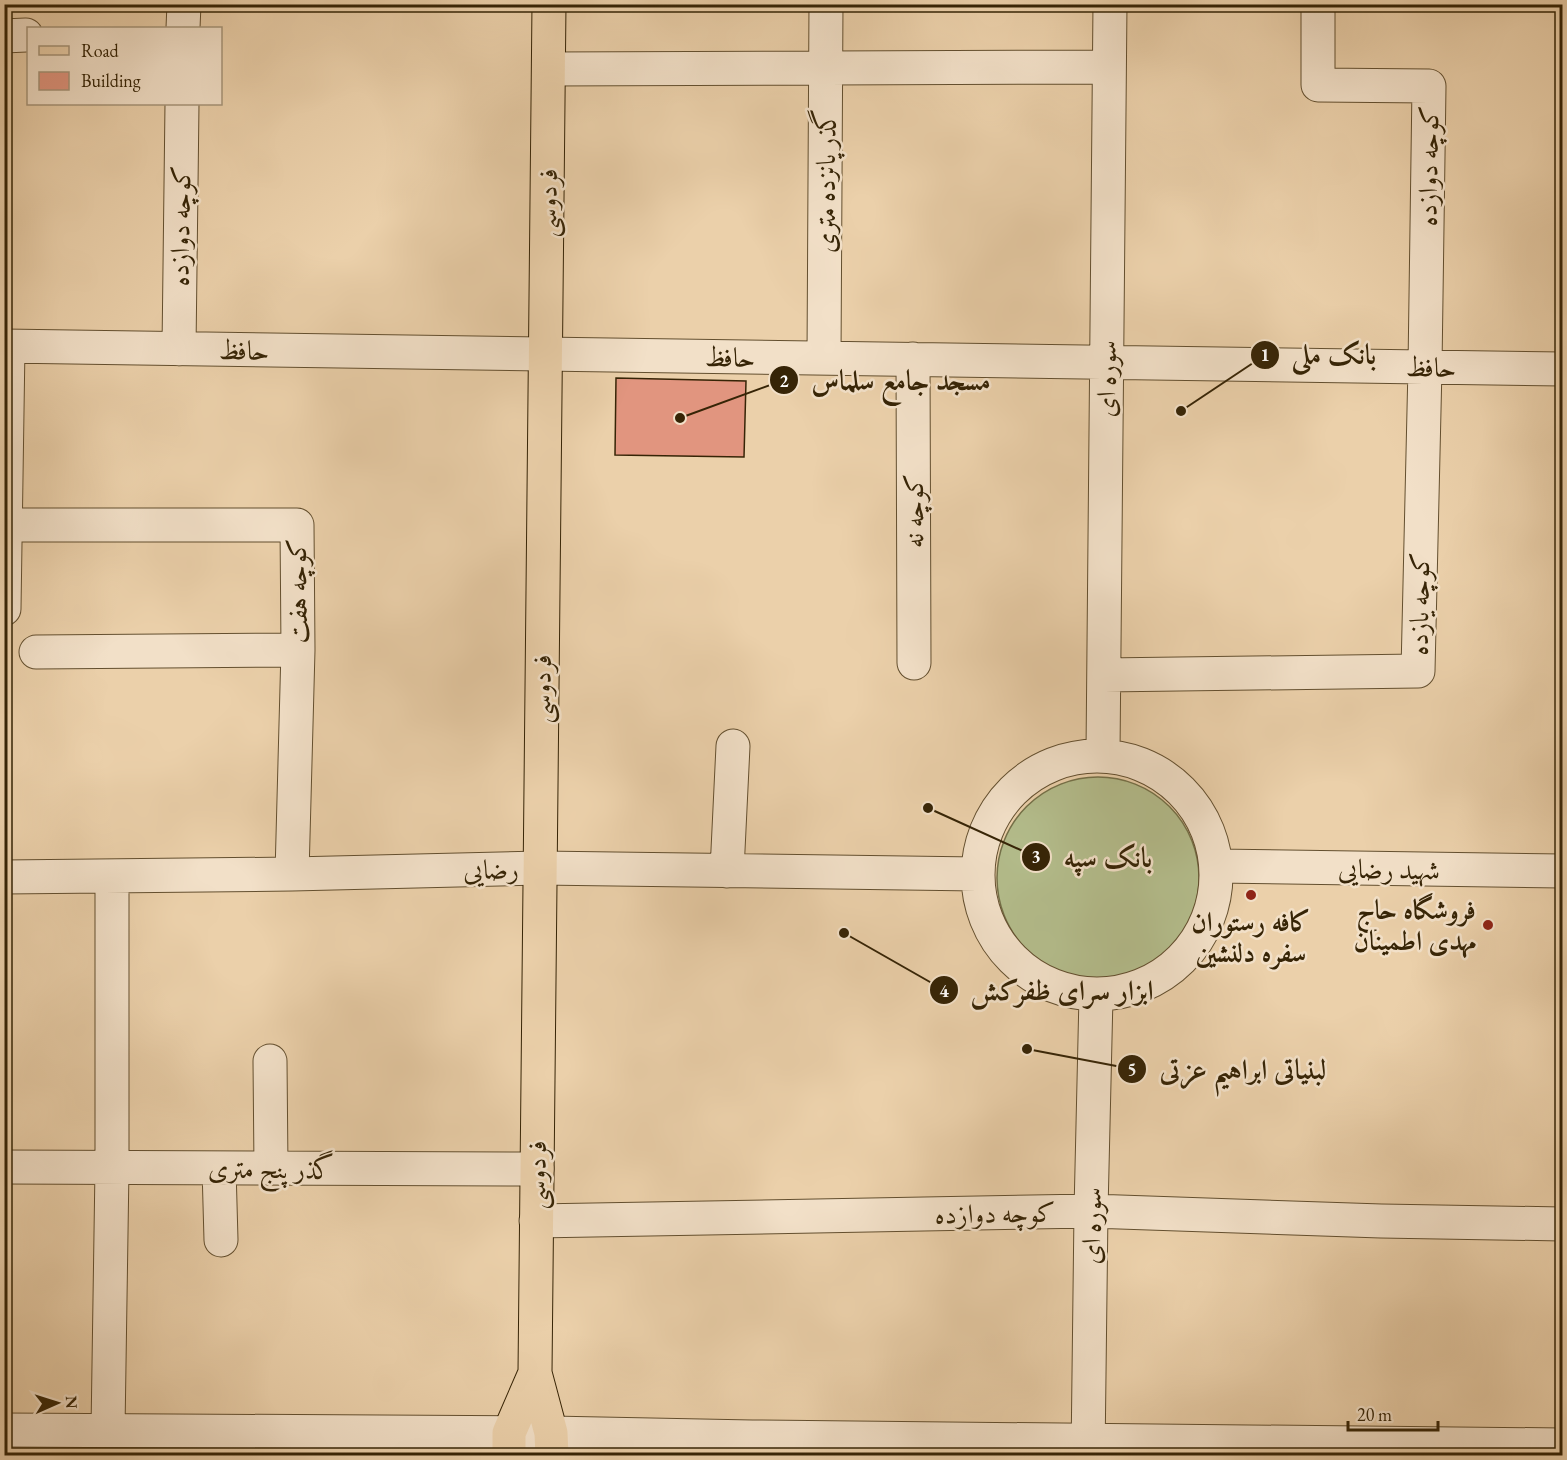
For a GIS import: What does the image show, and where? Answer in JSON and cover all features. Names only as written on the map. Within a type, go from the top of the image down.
[{"type":"main road","name":"فردوسی","points":[[549,4],[535,1373],[551,1444]]},
{"type":"main road","name":"فردوسی","points":[[509,1444],[535,1373]]},
{"type":"street","points":[[183,27],[184,4]]},
{"type":"street","name":"گذر پانزده متری","points":[[824,358],[826,4]]},
{"type":"street","name":"سوره ای","points":[[1103,753],[1110,4]]},
{"type":"street","name":"کوچه دوازده","points":[[1318,4],[1318,85],[1429,86],[1425,367]]},
{"type":"street","points":[[549,69],[1109,67]]},
{"type":"street","name":"کوچه دوازده","points":[[178,349],[182,105]]},
{"type":"street","points":[[4,609],[6,346]]},
{"type":"street","name":"حافظ","points":[[6,346],[1563,369]]},
{"type":"street","name":"کوچه نه","points":[[913,359],[914,663]]},
{"type":"street","name":"کوچه یازده","points":[[1104,675],[1418,671],[1425,367]]},
{"type":"street","name":"کوچه هفت","points":[[6,525],[297,525],[298,650],[292,874]]},
{"type":"street","points":[[36,652],[298,650]]},
{"type":"street","points":[[727,871],[733,746]]},
{"type":"street","points":[[1103,753],[1135,762],[1168,779],[1194,806],[1211,840],[1216,866],[1210,914],[1193,947],[1166,973],[1141,986],[1133,990],[1096,996],[1059,990],[1025,972],[999,945],[982,912],[977,874],[983,837],[1001,804],[1021,784],[1061,761],[1103,753]]},
{"type":"street","name":"شهید رضایی","points":[[1216,866],[1563,871]]},
{"type":"street","name":"رضایی","points":[[4,877],[292,874],[540,868],[977,874]]},
{"type":"street","points":[[108,1430],[112,1168],[112,877]]},
{"type":"street","name":"سوره ای","points":[[1088,1448],[1090,1211],[1096,996]]},
{"type":"street","points":[[270,1061],[271,1168]]},
{"type":"street","name":"گذر پنج متری","points":[[4,1167],[537,1169]]},
{"type":"street","points":[[219,1168],[221,1240]]},
{"type":"street","name":"کوچه دوازده","points":[[536,1221],[1090,1211],[1381,1221],[1563,1224]]},
{"type":"street","points":[[4,1430],[108,1430],[171,1443],[1088,1448],[1563,1445]]},
{"type":"green space","points":[[1088,777],[1108,777],[1127,781],[1146,789],[1170,806],[1191,839],[1197,858],[1199,878],[1197,898],[1191,917],[1170,950],[1146,967],[1127,975],[1108,979],[1088,979],[1069,975],[1050,967],[1026,950],[1009,926],[1001,907],[997,888],[997,868],[1001,849],[1009,830],[1026,806],[1050,789],[1069,781]]},
{"type":"building","points":[[616,378],[746,381],[744,457],[615,455]]},
{"type":"place","name":"بانک ملی","points":[[1181,411]]},
{"type":"place","name":"مسجد جامع سلماس","points":[[680,418]]},
{"type":"place","name":"بانک سپه","points":[[928,808]]},
{"type":"place","name":"کافه رستوران سفره دلنشین","points":[[1251,895]]},
{"type":"place","name":"فروشگاه حاج مهدی اطمینان","points":[[1488,925]]},
{"type":"place","name":"ابزار سرای ظفرکش","points":[[844,933]]},
{"type":"place","name":"لبنیاتی ابراهیم عزتی","points":[[1027,1049]]}]
